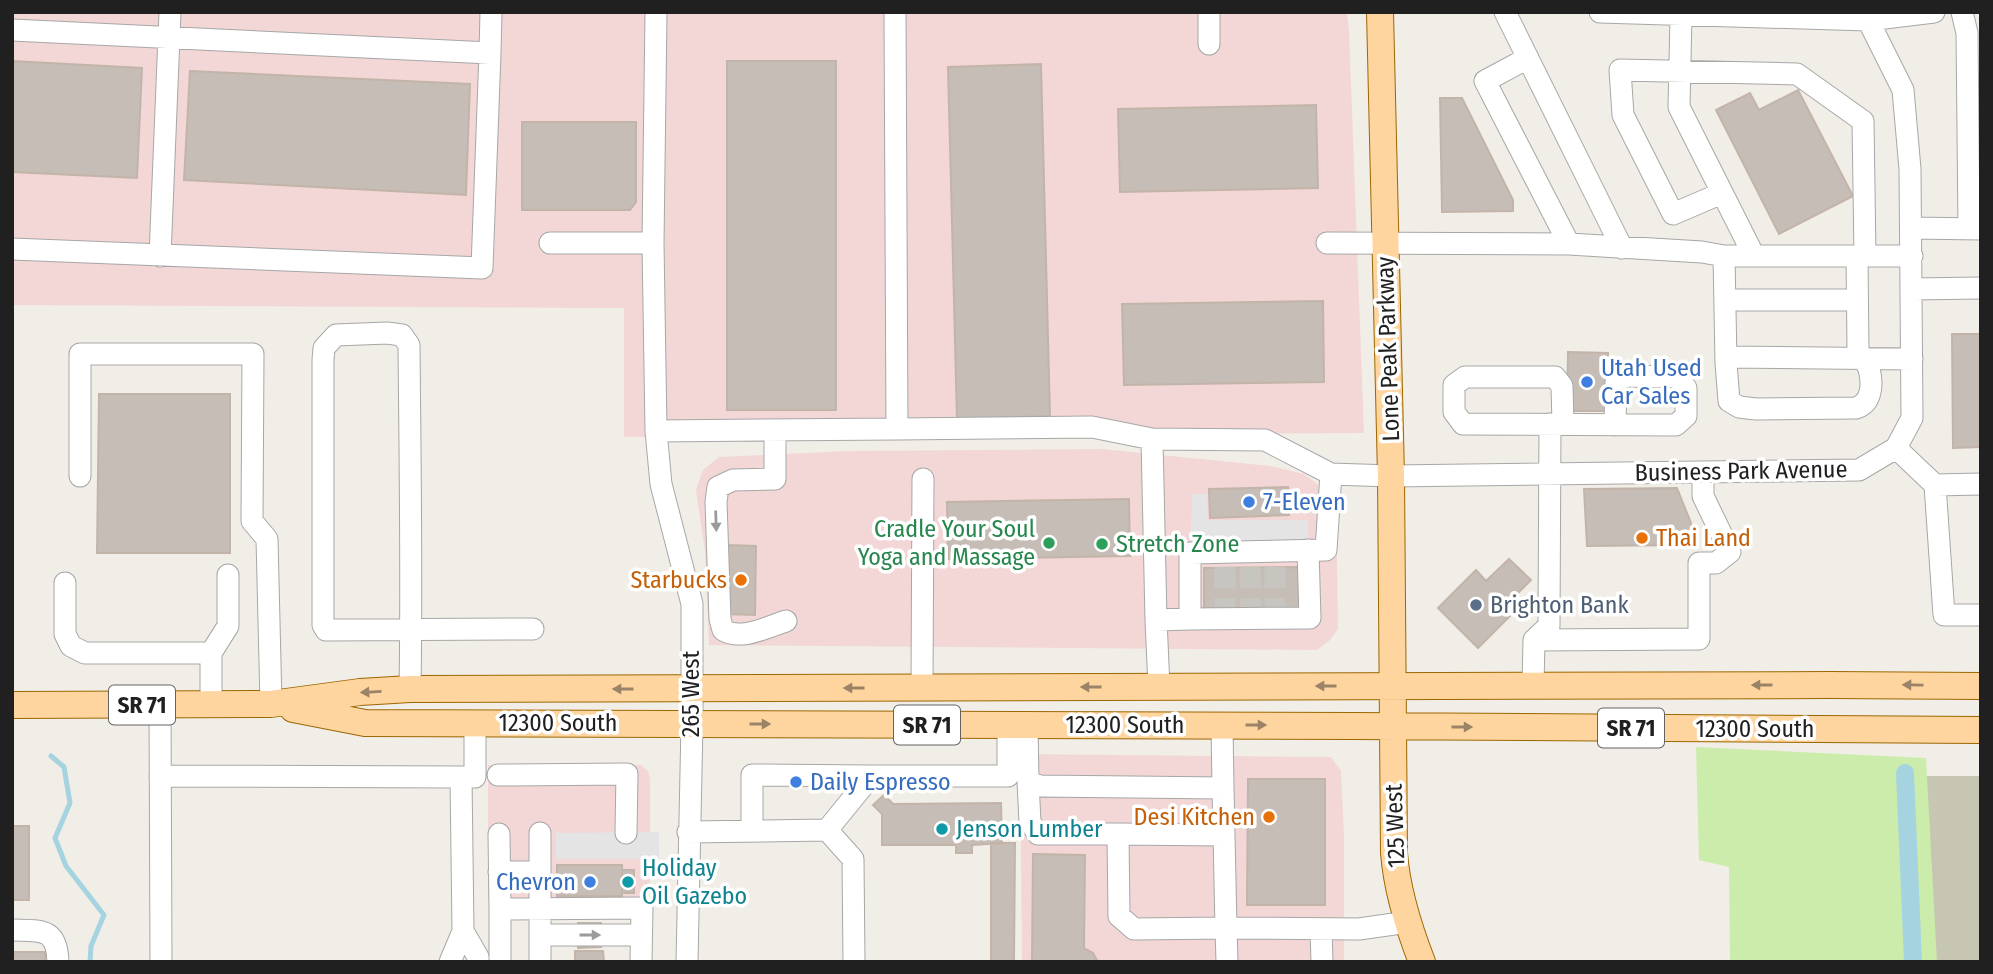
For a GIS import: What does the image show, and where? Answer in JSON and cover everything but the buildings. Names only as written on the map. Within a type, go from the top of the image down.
[{"type":"main road","name":"Lone Peak Parkway","points":[[1380,12],[1394,686]]},
{"type":"main road","name":"125 West","points":[[1394,686],[1395,866],[1399,890],[1422,962]]},
{"type":"main road","name":"12300 South","points":[[12,705],[271,705],[360,692],[410,690],[1981,686]]},
{"type":"main road","name":"12300 South","points":[[271,705],[365,723],[1981,730]]},
{"type":"street","points":[[160,256],[170,12]]},
{"type":"street","points":[[12,249],[482,268],[491,12]]},
{"type":"street","name":"265 West","points":[[656,12],[653,243],[656,431],[661,484],[692,604],[687,962]]},
{"type":"street","points":[[895,12],[897,429]]},
{"type":"street","points":[[1209,12],[1209,44]]},
{"type":"street","points":[[1504,12],[1622,248]]},
{"type":"street","points":[[1600,12],[1868,16],[1934,12]]},
{"type":"street","points":[[1912,229],[1975,229],[1967,33],[1962,12]]},
{"type":"street","points":[[1670,14],[1680,72],[1679,107],[1754,256]]},
{"type":"street","points":[[1868,16],[1903,90],[1910,169],[1912,418],[1896,448],[1935,485],[1944,615],[1981,615]]},
{"type":"street","points":[[12,30],[489,53]]},
{"type":"street","points":[[1528,58],[1485,81],[1569,244]]},
{"type":"street","points":[[1722,193],[1673,214],[1623,115],[1620,70],[1797,74],[1863,121],[1861,256],[1857,300],[1858,350],[1869,368],[1871,391],[1867,402],[1856,408],[1756,408],[1739,407],[1729,401],[1724,256]]},
{"type":"street","points":[[550,243],[653,243]]},
{"type":"street","points":[[1327,243],[1569,244],[1702,252],[1724,256],[1912,256]]},
{"type":"street","points":[[1912,289],[1981,288]]},
{"type":"street","points":[[1725,300],[1857,300]]},
{"type":"street","points":[[410,690],[410,630],[409,345],[402,335],[336,335],[324,348],[323,360],[323,625],[327,630],[410,630],[533,629]]},
{"type":"street","points":[[80,475],[80,354],[253,354],[252,521],[267,539],[271,705]]},
{"type":"street","points":[[1726,357],[1912,359]]},
{"type":"street","points":[[1533,686],[1534,640],[1549,626],[1550,474],[1556,424],[1562,386],[1555,377],[1465,377],[1454,384],[1454,412],[1463,424],[1556,424],[1615,425]]},
{"type":"street","points":[[656,431],[1092,427],[1152,439],[1265,440],[1331,474],[1326,550],[1308,550],[1275,559],[1224,560],[1190,553],[1190,619]]},
{"type":"street","points":[[775,430],[775,479],[733,480],[718,487],[716,502],[720,619],[723,630],[730,635],[740,635],[786,621]]},
{"type":"street","points":[[1152,439],[1159,687]]},
{"type":"street","name":"Business Park Avenue","points":[[1331,474],[1859,470],[1896,448]]},
{"type":"street","points":[[1534,640],[1699,639],[1699,564],[1716,563],[1730,552],[1703,496],[1703,472]]},
{"type":"street","points":[[922,688],[923,479]]},
{"type":"street","points":[[1935,485],[1981,484]]},
{"type":"street","points":[[1156,620],[1251,613],[1276,613],[1310,618],[1308,550]]},
{"type":"street","points":[[211,704],[211,653],[228,626],[228,575]]},
{"type":"street","points":[[65,583],[65,634],[71,646],[85,653],[211,653]]},
{"type":"street","points":[[160,705],[162,962]]},
{"type":"street","points":[[160,776],[475,777],[475,723]]},
{"type":"street","points":[[752,831],[752,775],[1009,776],[1017,725]]},
{"type":"street","points":[[1017,725],[1028,782],[1030,822],[1038,835],[1224,835]]},
{"type":"street","points":[[1222,725],[1227,962]]},
{"type":"street","points":[[498,775],[627,774],[626,832]]},
{"type":"street","points":[[827,830],[871,776]]},
{"type":"street","points":[[450,962],[463,931],[461,777]]},
{"type":"street","points":[[1028,782],[1040,786],[1223,788]]},
{"type":"street","points":[[688,832],[827,830],[853,859],[854,962]]},
{"type":"street","points":[[540,833],[540,962]]},
{"type":"street","points":[[499,834],[500,962]]},
{"type":"street","points":[[1118,834],[1119,916],[1134,929],[1359,929],[1408,922]]},
{"type":"street","points":[[499,872],[540,872]]},
{"type":"street","points":[[500,903],[540,902],[642,908],[641,962]]},
{"type":"street","points":[[1321,929],[1322,962]]},
{"type":"street","points":[[12,930],[44,931],[58,946],[58,962]]},
{"type":"street","points":[[463,931],[478,957],[478,962]]},
{"type":"street","points":[[540,935],[641,935]]},
{"type":"shaded area","points":[[12,12],[1347,12],[1364,433],[624,437],[624,308],[12,305]]},
{"type":"shaded area","points":[[1102,449],[1270,466],[1304,474],[1336,498],[1338,629],[1330,640],[1317,650],[709,645],[705,552],[696,490],[703,470],[719,457],[849,451]]},
{"type":"shaded area","points":[[1192,494],[1207,494],[1208,520],[1308,520],[1308,550],[1190,553]]},
{"type":"shaded area","points":[[1020,754],[1331,757],[1341,771],[1344,962],[1022,962]]},
{"type":"shaded area","points":[[488,765],[641,765],[648,771],[650,779],[650,898],[488,901]]},
{"type":"shaded area","points":[[1913,776],[1981,776],[1981,962],[1923,962]]},
{"type":"shaded area","points":[[659,832],[659,859],[556,859],[556,833]]},
{"type":"green space","points":[[1696,747],[1926,758],[1937,962],[1730,962],[1729,867],[1699,860]]},
{"type":"waterway","points":[[51,756],[64,767],[70,803],[55,838],[66,866],[104,915],[91,946],[90,962]]},
{"type":"waterway","points":[[1905,773],[1913,962]]},
{"type":"tunnel","points":[[1225,567],[1225,609]]},
{"type":"tunnel","points":[[1250,567],[1251,608]]},
{"type":"tunnel","points":[[1275,567],[1275,608]]},
{"type":"place","name":"Utah Used Car Sales","points":[[1587,382]]},
{"type":"place","name":"7-Eleven","points":[[1249,502]]},
{"type":"place","name":"Thai Land","points":[[1642,538]]},
{"type":"place","name":"Cradle Your Soul Yoga and Massage","points":[[1049,543]]},
{"type":"place","name":"Stretch Zone","points":[[1102,544]]},
{"type":"place","name":"Starbucks","points":[[741,580]]},
{"type":"place","name":"Brighton Bank","points":[[1476,605]]},
{"type":"place","name":"Daily Espresso","points":[[796,782]]},
{"type":"place","name":"Desi Kitchen","points":[[1269,817]]},
{"type":"place","name":"Jenson Lumber","points":[[942,829]]},
{"type":"place","name":"Chevron","points":[[590,882]]},
{"type":"place","name":"Holiday Oil Gazebo","points":[[628,882]]}]
